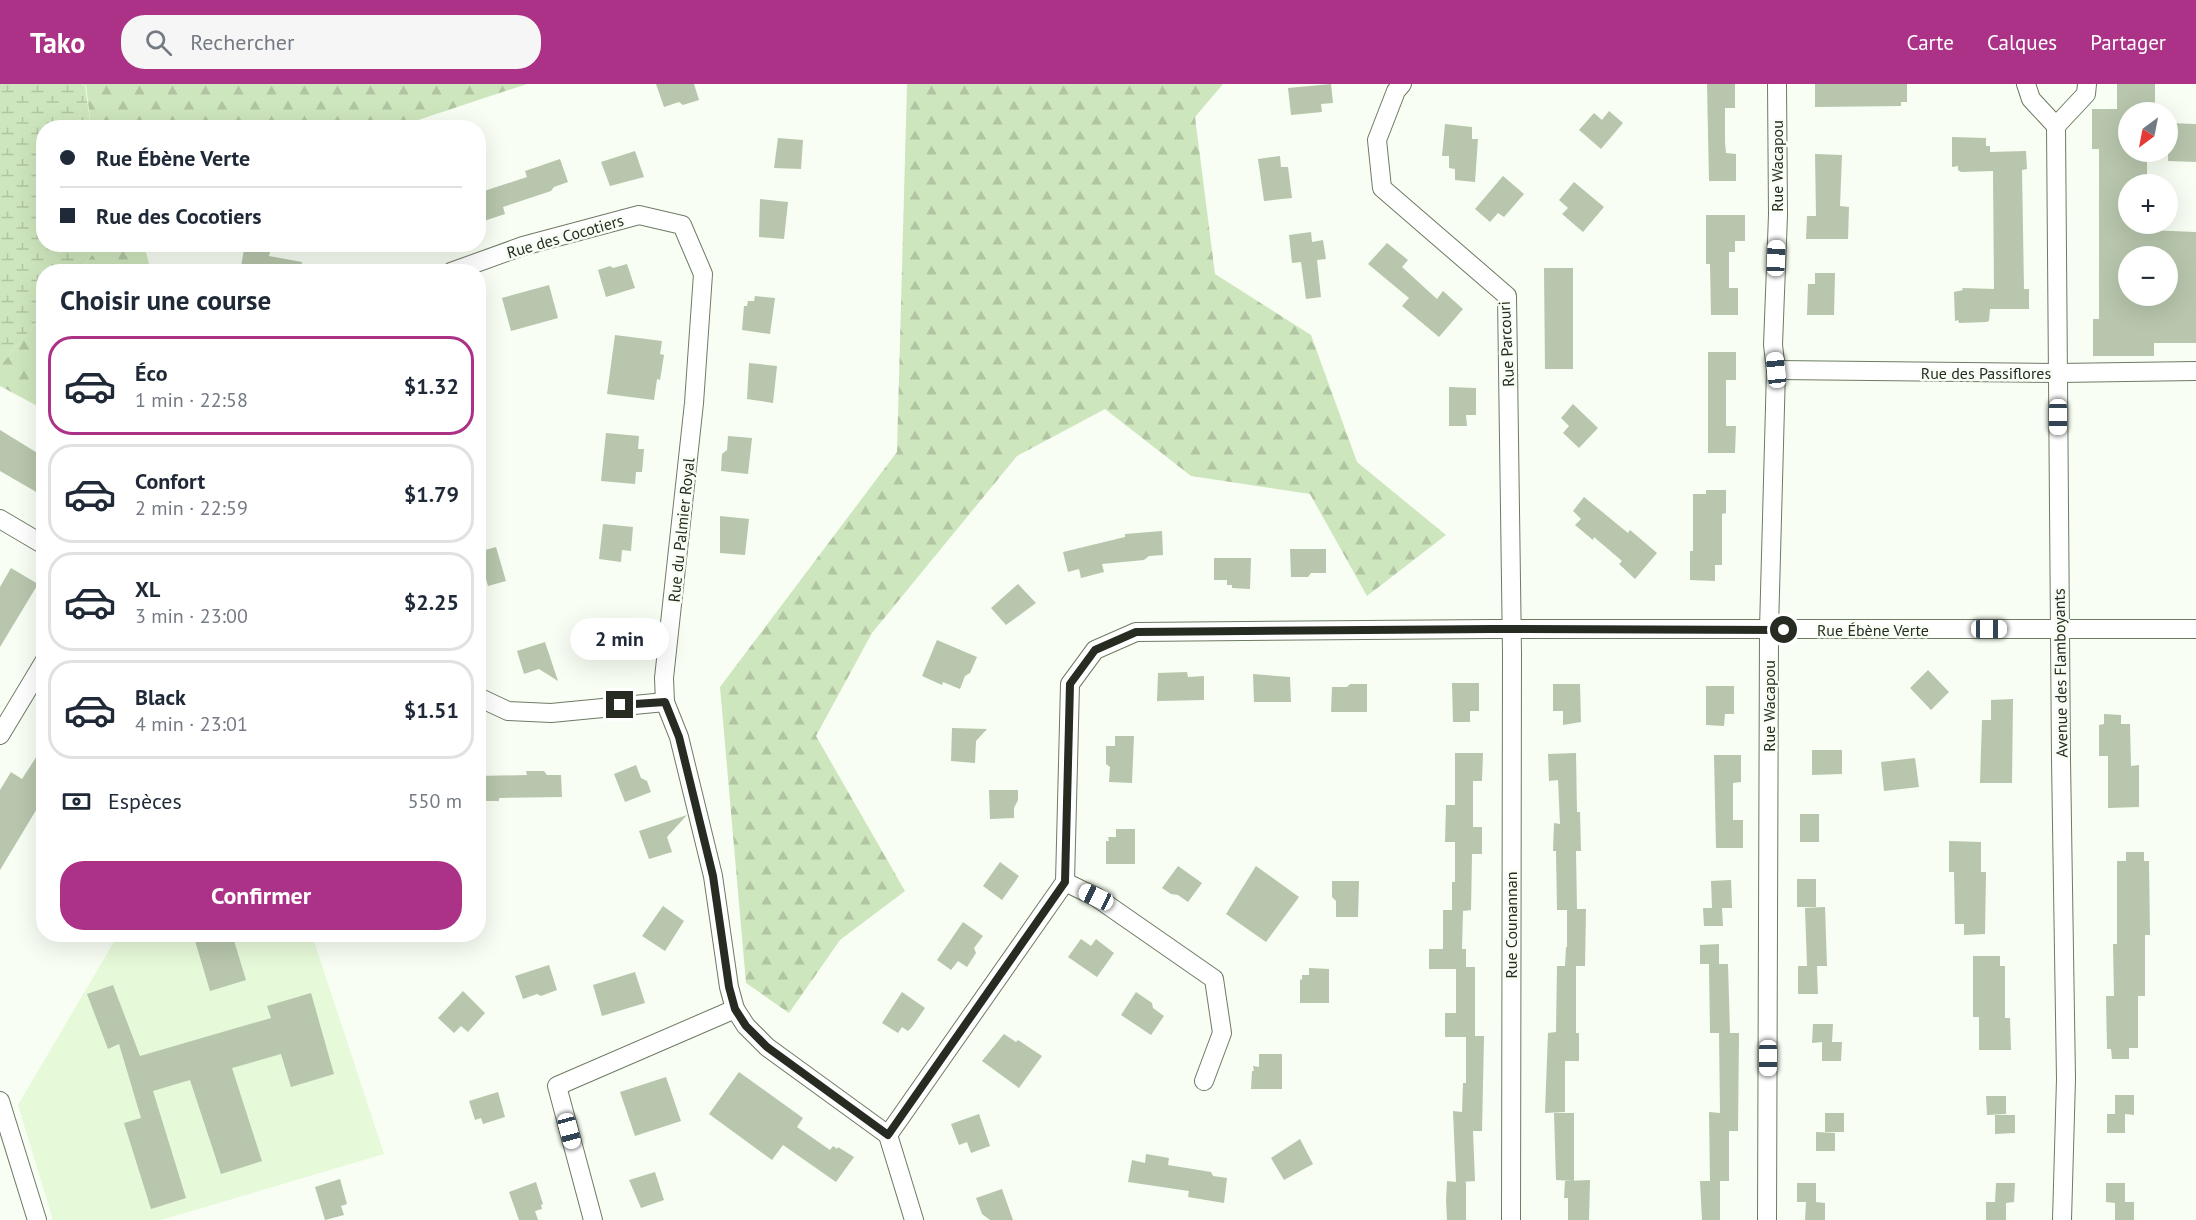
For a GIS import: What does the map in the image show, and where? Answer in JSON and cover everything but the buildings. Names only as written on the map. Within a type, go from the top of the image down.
[{"type":"street","name":"Rue Parcouri","points":[[1402,84],[1396,91],[1377,140],[1382,188],[1508,296],[1511,629]]},
{"type":"street","name":"Rue Wacapou","points":[[1767,1220],[1769,629],[1776,370],[1773,345],[1778,215],[1777,84]]},
{"type":"street","points":[[2026,84],[2031,99],[2056,126],[2086,94],[2086,84]]},
{"type":"street","name":"Avenue des Flamboyants","points":[[2056,126],[2066,1079],[2062,1220]]},
{"type":"street","name":"Rue des Cocotiers","points":[[473,264],[523,246],[639,216],[682,225]]},
{"type":"street","name":"Rue du Palmier Royal","points":[[682,225],[703,274],[694,403],[664,678],[665,702],[679,737],[713,876],[729,987],[735,1009],[746,1026],[767,1047],[888,1135]]},
{"type":"street","name":"Rue des Passiflores","points":[[1776,370],[2058,373],[2196,371]]},
{"type":"street","points":[[0,519],[36,541]]},
{"type":"street","name":"Rue Ébène Verte","points":[[1065,882],[1070,684],[1095,650],[1136,632],[1511,629],[2196,629]]},
{"type":"street","name":"Rue Counannan","points":[[1511,629],[1511,1220]]},
{"type":"street","points":[[0,735],[36,675]]},
{"type":"street","points":[[486,701],[508,711],[551,713],[665,702]]},
{"type":"street","points":[[914,1220],[888,1135],[1065,882],[1096,897],[1214,979],[1222,1033],[1204,1081]]},
{"type":"street","points":[[593,1220],[557,1086],[735,1009]]},
{"type":"street","points":[[0,1101],[37,1220]]},
{"type":"shaded area","points":[[114,942],[314,942],[384,1154],[161,1220],[53,1220],[18,1105]]},
{"type":"green space","points":[[0,84],[82,84],[85,86],[90,120],[36,120],[36,252],[95,252],[84,264],[36,264],[36,322],[0,366]]},
{"type":"green space","points":[[82,84],[527,84],[418,120],[90,120],[86,86]]},
{"type":"green space","points":[[907,84],[1223,84],[1195,117],[1215,274],[1311,335],[1357,462],[1446,535],[1367,596],[1310,494],[1191,476],[1105,409],[1017,456],[872,633],[816,736],[905,891],[840,940],[789,1013],[746,983],[720,687],[897,452]]},
{"type":"green space","points":[[94,252],[146,252],[149,264],[85,264]]},
{"type":"green space","points":[[36,322],[36,405],[0,386],[0,366]]},
{"type":"route","points":[[620,705],[665,702],[679,737],[713,876],[729,987],[735,1009],[746,1026],[767,1047],[888,1135],[1065,882],[1070,684],[1095,650],[1136,632],[1492,629],[1784,630]]}]
